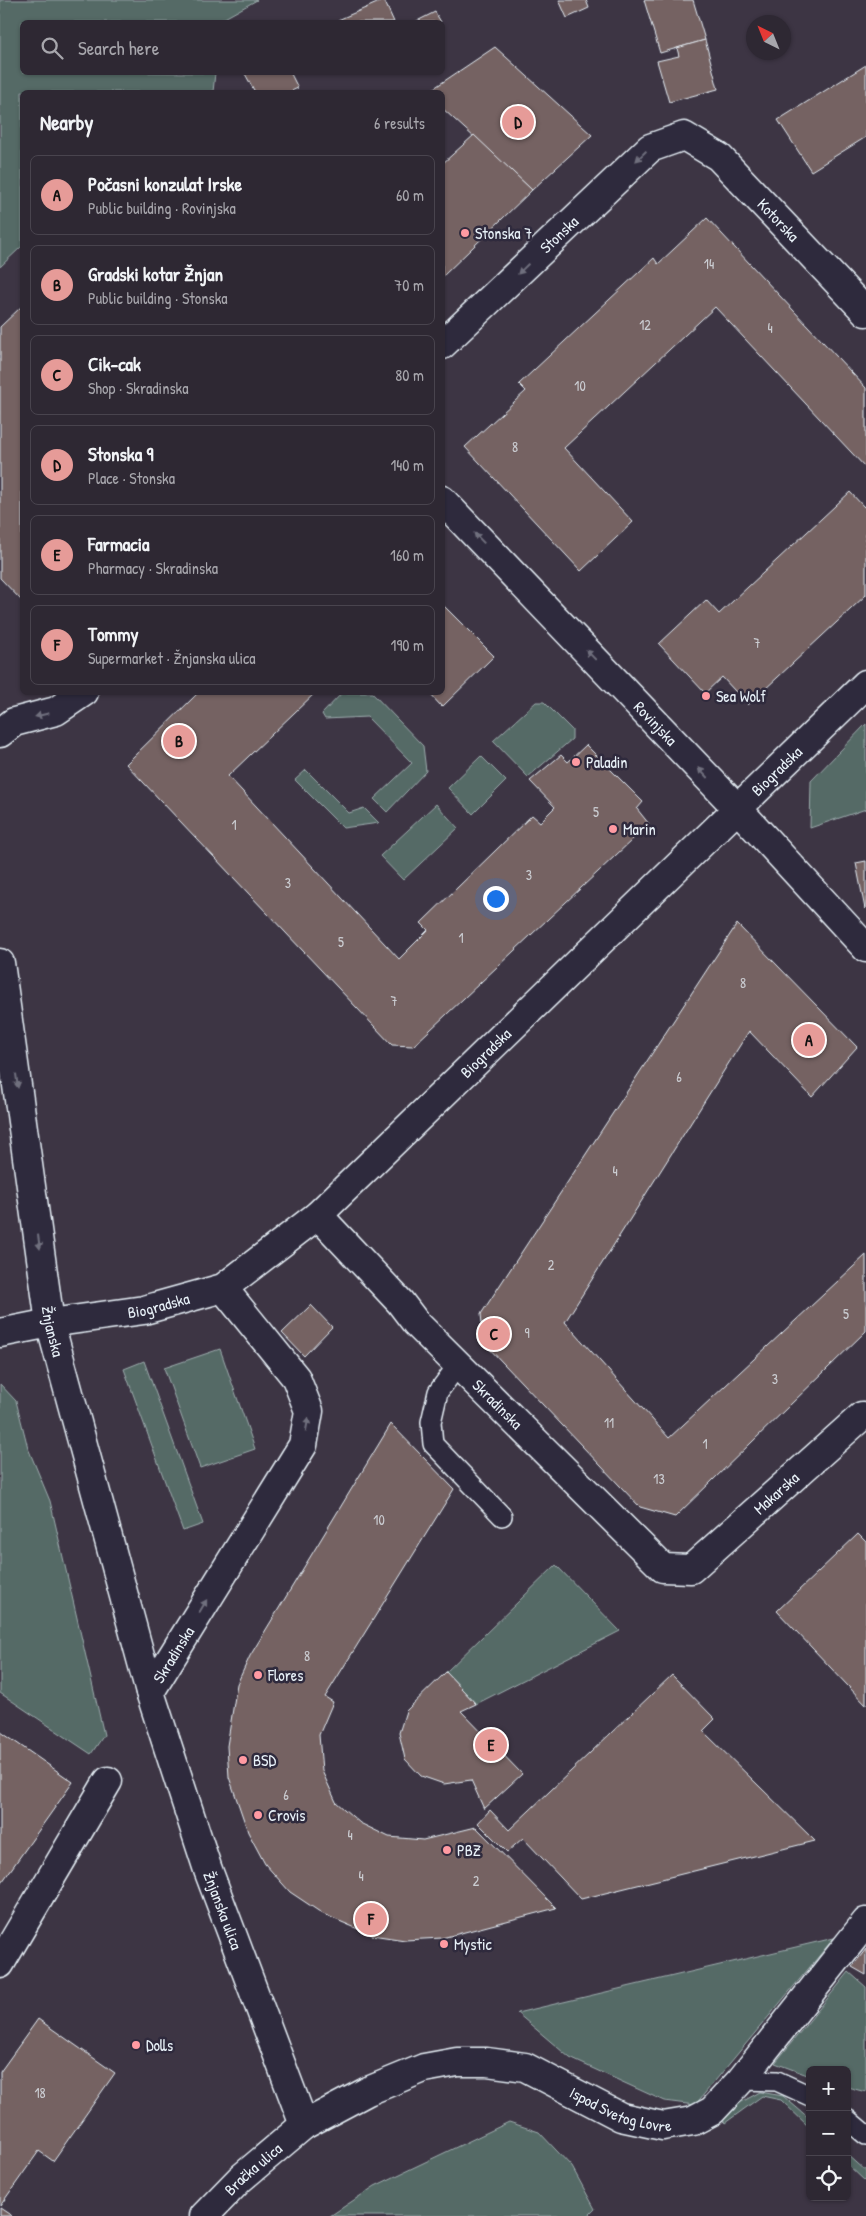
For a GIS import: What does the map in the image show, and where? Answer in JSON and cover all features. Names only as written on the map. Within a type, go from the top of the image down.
[{"type":"street","name":"Kotorska","points":[[684,136],[719,157],[866,312]]},
{"type":"street","name":"Stonska","points":[[445,342],[650,148],[684,136]]},
{"type":"street","name":"Rovinjska","points":[[445,503],[737,808],[866,948]]},
{"type":"street","name":"Biogradska","points":[[0,1333],[50,1323],[144,1310],[223,1288],[318,1214],[866,684]]},
{"type":"street","points":[[0,733],[14,722],[56,711],[80,695]]},
{"type":"street","name":"Žnjanska","points":[[0,963],[50,1323],[150,1692]]},
{"type":"street","name":"Skradinska","points":[[318,1214],[400,1302],[416,1323],[646,1553],[663,1568],[692,1569]]},
{"type":"street","name":"Skradinska","points":[[150,1692],[303,1445],[309,1411],[296,1378],[223,1288]]},
{"type":"street","name":"Makarska","points":[[692,1569],[862,1416]]},
{"type":"street","name":"Žnjanska ulica","points":[[150,1692],[208,1870],[304,2125]]},
{"type":"street","points":[[0,1964],[108,1781]]},
{"type":"street","name":"Ispod Svetog Lovre","points":[[304,2125],[368,2091],[424,2068],[457,2062],[487,2062],[525,2067],[620,2117],[663,2126],[693,2121],[712,2111],[742,2080],[866,1922]]},
{"type":"street","name":"Bračka ulica","points":[[204,2216],[240,2179],[304,2125]]},
{"type":"lane","points":[[458,1365],[438,1392],[431,1422],[433,1444],[502,1516]]},
{"type":"lane","points":[[742,2080],[776,2081],[806,2094]]},
{"type":"lane","points":[[851,2122],[866,2135]]},
{"type":"green space","points":[[0,0],[257,0],[221,20],[20,20],[20,75],[215,75],[213,90],[20,90],[20,248],[0,267]]},
{"type":"green space","points":[[340,695],[374,695],[423,746],[426,771],[387,812],[374,799],[412,763],[367,717],[325,719],[322,714]]},
{"type":"green space","points":[[536,702],[544,702],[572,730],[572,739],[528,777],[493,741]]},
{"type":"green space","points":[[866,724],[866,809],[810,828],[811,781]]},
{"type":"green space","points":[[481,756],[506,781],[473,814],[448,788]]},
{"type":"green space","points":[[306,770],[349,813],[364,808],[379,823],[343,828],[295,780]]},
{"type":"green space","points":[[436,804],[458,828],[403,880],[380,856]]},
{"type":"green space","points":[[220,1349],[255,1449],[200,1468],[164,1368]]},
{"type":"green space","points":[[144,1361],[203,1524],[183,1531],[124,1369]]},
{"type":"green space","points":[[0,1384],[16,1401],[28,1448],[50,1501],[104,1735],[91,1754],[0,1693]]},
{"type":"green space","points":[[556,1565],[620,1631],[476,1704],[446,1672]]},
{"type":"green space","points":[[834,1938],[695,2105],[664,2101],[570,2058],[517,2013]]},
{"type":"green space","points":[[849,1972],[866,1987],[866,2092],[851,2088],[851,2066],[806,2066],[806,2075],[775,2063]]},
{"type":"green space","points":[[760,2092],[783,2096],[806,2116],[806,2124],[781,2100],[762,2096],[725,2123],[722,2119],[723,2112]]},
{"type":"green space","points":[[509,2122],[539,2132],[572,2167],[595,2209],[588,2216],[330,2216],[375,2186]]},
{"type":"green space","points":[[851,2158],[866,2171],[866,2182],[851,2168]]},
{"type":"building","points":[[384,0],[393,20],[338,20]]},
{"type":"building","points":[[559,0],[586,0],[589,8],[567,18]]},
{"type":"building","points":[[644,0],[693,0],[705,40],[660,53]]},
{"type":"building","points":[[435,12],[440,20],[419,20]]},
{"type":"building","points":[[705,40],[718,89],[669,102],[657,61],[679,56],[677,48]]},
{"type":"building","points":[[495,47],[592,135],[532,190],[445,111],[445,90],[431,90]]},
{"type":"building","points":[[866,65],[866,137],[811,171],[778,120]]},
{"type":"building","points":[[246,75],[292,75],[298,88],[294,90],[254,90]]},
{"type":"building","name":"Stonska 7","points":[[474,135],[532,190],[445,274],[445,161]]},
{"type":"building","points":[[707,218],[866,388],[866,468],[715,307],[564,448],[633,522],[581,571],[465,447],[526,391],[519,384],[654,258],[658,264]]},
{"type":"building","points":[[20,308],[20,599],[0,578],[0,327]]},
{"type":"building","points":[[850,492],[864,507],[866,505],[866,595],[748,705],[722,677],[705,693],[659,644],[706,600],[719,614]]},
{"type":"building","points":[[445,607],[494,656],[442,707],[431,695],[445,695]]},
{"type":"building","points":[[196,695],[313,695],[228,776],[399,959],[428,930],[421,923],[532,815],[540,822],[555,807],[530,781],[561,755],[568,762],[586,745],[643,802],[637,809],[649,824],[413,1046],[392,1045],[126,764]]},
{"type":"building","points":[[866,861],[866,908],[865,909],[856,863]]},
{"type":"building","points":[[737,924],[857,1047],[812,1097],[749,1031],[565,1322],[669,1438],[866,1255],[866,1331],[675,1517],[640,1507],[484,1343],[481,1314]]},
{"type":"building","points":[[311,1305],[332,1327],[304,1356],[282,1333]]},
{"type":"building","points":[[391,1424],[454,1489],[325,1697],[333,1702],[319,1735],[322,1771],[336,1802],[360,1823],[389,1837],[423,1840],[476,1827],[556,1908],[442,1938],[405,1940],[372,1935],[323,1914],[290,1892],[265,1864],[248,1832],[229,1777],[227,1746],[237,1684],[250,1656]]},
{"type":"building","points":[[858,1534],[866,1542],[866,1705],[777,1611]]},
{"type":"building","points":[[446,1672],[476,1704],[461,1711],[522,1774],[484,1809],[471,1780],[444,1784],[421,1776],[405,1759],[399,1733],[406,1711]]},
{"type":"building","points":[[672,1675],[715,1719],[703,1731],[815,1841],[581,1899],[523,1838],[507,1852],[478,1823],[490,1810],[509,1830]]},
{"type":"building","points":[[1,1732],[73,1782],[0,1885],[0,1734]]},
{"type":"building","points":[[866,1949],[866,1975],[852,1967]]},
{"type":"building","points":[[38,2019],[115,2073],[53,2161],[39,2151],[0,2206],[0,2072]]},
{"type":"building","points":[[0,2208],[12,2216],[0,2216]]},
{"type":"place","name":"Stonska 9","points":[[518,122]]},
{"type":"place","name":"Stonska 7","points":[[465,233]]},
{"type":"place","name":"Sea Wolf","points":[[706,696]]},
{"type":"place","name":"Gradski kotar Žnjan","points":[[179,741]]},
{"type":"place","name":"Paladin","points":[[576,762]]},
{"type":"place","name":"Marin","points":[[613,829]]},
{"type":"place","name":"Počasni konzulat Irske","points":[[809,1040]]},
{"type":"place","name":"Cik-cak","points":[[494,1334]]},
{"type":"place","name":"Flores","points":[[258,1675]]},
{"type":"place","name":"Farmacia","points":[[491,1745]]},
{"type":"place","name":"BSD","points":[[243,1760]]},
{"type":"place","name":"Crovis","points":[[258,1815]]},
{"type":"place","name":"PBZ","points":[[447,1850]]},
{"type":"place","name":"Tommy","points":[[371,1919]]},
{"type":"place","name":"Mystic","points":[[444,1944]]},
{"type":"place","name":"Dolls","points":[[136,2045]]}]
